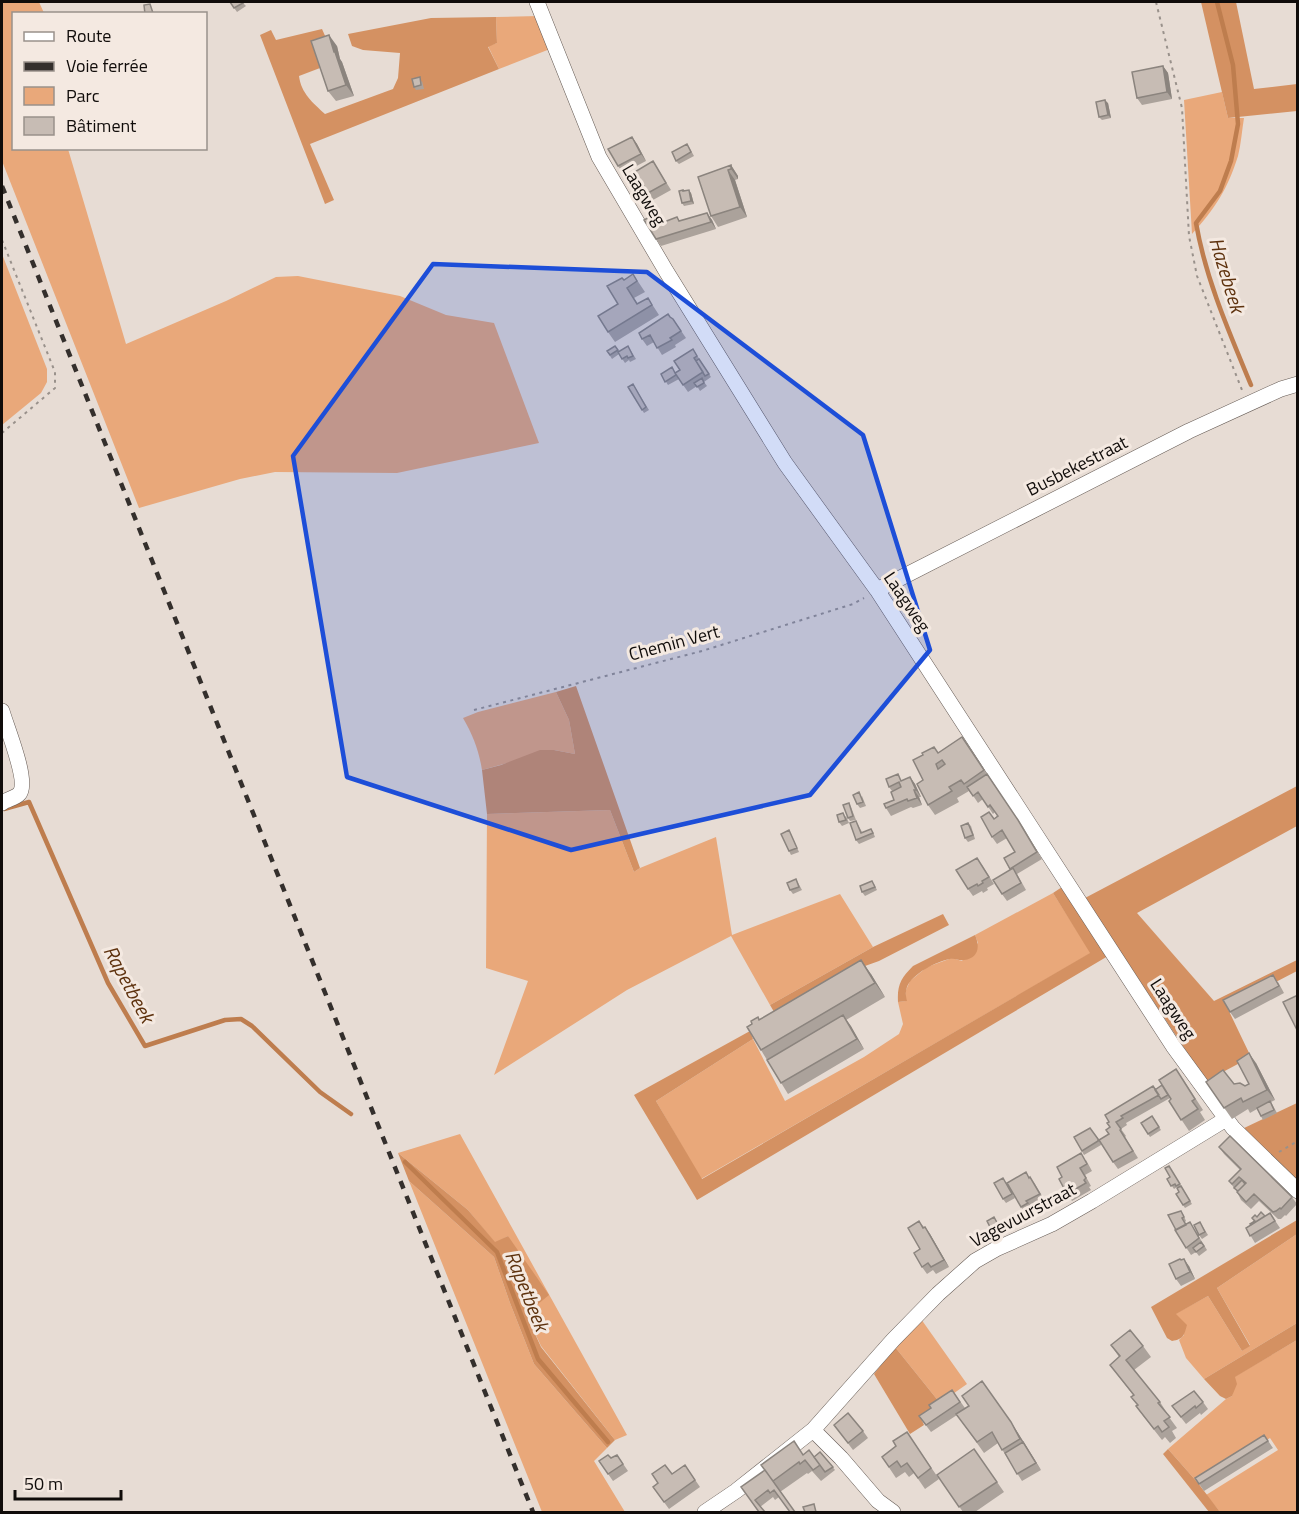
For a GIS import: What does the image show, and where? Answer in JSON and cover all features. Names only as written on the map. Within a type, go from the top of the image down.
[{"type":"street","name":"Laagweg","points":[[540,2],[599,157],[672,281],[785,463],[877,590],[1173,1046],[1233,1128],[1298,1191]]},
{"type":"street","name":"Busbekestraat","points":[[877,590],[1178,437],[1247,404],[1298,384]]},
{"type":"street","points":[[2,711],[21,773],[22,788],[18,794],[2,803]]},
{"type":"street","name":"Vagevuurstraat","points":[[705,1512],[736,1491],[813,1430],[893,1340],[938,1294],[975,1261],[1052,1224],[1226,1119]]},
{"type":"street","points":[[813,1430],[878,1501],[893,1512]]},
{"type":"path","points":[[1156,2],[1182,108],[1189,236],[1197,276],[1247,404]]},
{"type":"path","points":[[2,240],[55,372],[55,388],[2,433]]},
{"type":"path","name":"Chemin Vert","points":[[474,710],[702,651],[853,604],[877,590]]},
{"type":"path","points":[[1267,1160],[1298,1141]]},
{"type":"highlighted area","points":[[433,264],[647,272],[863,435],[930,650],[810,795],[571,850],[347,777],[293,456]]},
{"type":"green space","points":[[2,2],[39,2],[44,12],[12,12],[12,150],[68,150],[126,344],[276,277],[298,276],[400,296],[446,315],[494,323],[539,443],[397,473],[275,472],[240,479],[139,508],[2,161]]},
{"type":"green space","points":[[538,16],[550,49],[499,69],[488,46],[497,43],[496,17]]},
{"type":"green space","points":[[1222,92],[1228,118],[1244,118],[1239,151],[1220,198],[1192,234],[1184,100]]},
{"type":"green space","points":[[2,254],[47,369],[47,382],[41,393],[2,425]]},
{"type":"green space","points":[[556,692],[569,720],[575,754],[554,750],[482,770],[475,743],[463,718]]},
{"type":"green space","points":[[610,810],[634,872],[716,837],[732,935],[840,894],[873,947],[770,1005],[731,936],[627,990],[494,1075],[528,981],[486,968],[487,814]]},
{"type":"green space","points":[[1053,893],[1091,953],[701,1179],[656,1101],[753,1039],[785,1101],[864,1057],[899,1034],[903,1024],[898,1002],[906,1001],[906,990],[910,981],[927,967],[952,958],[962,961],[978,943],[975,935]]},
{"type":"green space","points":[[460,1134],[627,1435],[615,1440],[541,1346],[526,1314],[508,1236],[495,1243],[468,1210],[398,1153]]},
{"type":"green space","points":[[409,1181],[494,1257],[534,1364],[607,1448],[594,1461],[625,1512],[542,1512]]},
{"type":"green space","points":[[1297,1234],[1297,1323],[1204,1379],[1186,1358],[1179,1340],[1184,1335],[1175,1314],[1208,1296],[1242,1351],[1250,1345],[1217,1288]]},
{"type":"green space","points":[[921,1319],[967,1384],[940,1403],[895,1347]]},
{"type":"green space","points":[[1297,1340],[1297,1512],[1220,1512],[1206,1495],[1278,1450],[1270,1438],[1198,1483],[1168,1449],[1232,1396],[1234,1377]]},
{"type":"shaded area","points":[[1201,2],[1236,2],[1254,89],[1297,84],[1297,111],[1228,118]]},
{"type":"shaded area","points":[[496,17],[497,43],[488,47],[499,69],[310,144],[334,200],[325,204],[260,35],[271,30],[276,40],[322,29],[326,38],[313,44],[320,68],[299,76],[305,93],[325,114],[393,89],[398,78],[400,53],[363,50],[352,46],[348,34],[431,18]]},
{"type":"shaded area","points":[[576,686],[640,868],[634,872],[610,810],[487,814],[482,770],[540,750],[575,754],[569,720],[556,692]]},
{"type":"shaded area","points":[[1297,786],[1297,826],[1137,913],[1214,1001],[1297,960],[1297,971],[1227,1007],[1251,1057],[1206,1081],[1085,898]]},
{"type":"shaded area","points":[[1062,887],[1108,956],[697,1200],[634,1095],[750,1031],[753,1039],[656,1101],[702,1179],[1090,953],[1053,893]]},
{"type":"shaded area","points":[[943,914],[949,925],[879,961],[851,971],[777,1017],[770,1005],[873,947]]},
{"type":"shaded area","points":[[975,935],[978,947],[973,957],[964,960],[945,960],[932,965],[910,982],[906,991],[907,1001],[898,1002],[901,982],[913,966]]},
{"type":"shaded area","points":[[1297,1103],[1297,1183],[1242,1129]]},
{"type":"shaded area","points":[[398,1153],[468,1210],[495,1242],[508,1236],[549,1295],[526,1314],[541,1347],[615,1440],[607,1448],[534,1364],[494,1257],[409,1181]]},
{"type":"shaded area","points":[[1297,1220],[1297,1234],[1217,1288],[1250,1346],[1242,1351],[1208,1296],[1176,1314],[1187,1325],[1185,1331],[1179,1339],[1172,1341],[1167,1338],[1151,1307]]},
{"type":"shaded area","points":[[1297,1323],[1297,1340],[1235,1377],[1237,1384],[1232,1396],[1226,1399],[1220,1396],[1204,1379]]},
{"type":"shaded area","points":[[895,1347],[940,1403],[920,1416],[924,1425],[910,1434],[874,1374]]},
{"type":"shaded area","points":[[1168,1449],[1220,1512],[1209,1512],[1163,1454]]},
{"type":"building","points":[[230,2],[242,2],[243,3],[234,8]]},
{"type":"building","points":[[150,4],[153,12],[145,12],[144,5]]},
{"type":"building","points":[[329,35],[346,85],[328,91],[311,41]]},
{"type":"building","points":[[1163,66],[1167,92],[1137,98],[1132,72]]},
{"type":"building","points":[[420,77],[421,85],[414,87],[412,79]]},
{"type":"building","points":[[1105,100],[1108,115],[1099,117],[1096,102]]},
{"type":"building","points":[[632,137],[641,154],[618,166],[608,149]]},
{"type":"building","points":[[687,144],[691,152],[676,161],[672,152]]},
{"type":"building","points":[[653,161],[666,183],[648,193],[640,179],[638,180],[633,173]]},
{"type":"building","points":[[731,165],[731,169],[728,170],[740,207],[711,216],[698,177]]},
{"type":"building","points":[[689,190],[691,201],[682,203],[679,191]]},
{"type":"building","points":[[658,212],[664,222],[677,217],[679,221],[707,213],[711,222],[656,239],[644,220]]},
{"type":"building","points":[[633,274],[637,281],[627,288],[637,304],[648,298],[652,305],[608,332],[598,316],[618,304],[607,286]]},
{"type":"building","points":[[668,314],[681,331],[670,338],[672,340],[657,348],[650,335],[642,339],[639,333]]},
{"type":"building","points":[[615,346],[618,350],[610,355],[607,351]]},
{"type":"building","points":[[628,346],[633,356],[622,359],[618,352]]},
{"type":"building","points":[[693,349],[697,356],[694,358],[703,372],[683,385],[675,373],[680,370],[674,361]]},
{"type":"building","points":[[699,359],[709,374],[705,376],[696,361]]},
{"type":"building","points":[[672,367],[676,375],[665,382],[661,374]]},
{"type":"building","points":[[702,378],[704,383],[697,387],[694,383]]},
{"type":"building","points":[[633,384],[646,407],[642,410],[628,387]]},
{"type":"building","points":[[962,737],[984,770],[964,784],[961,780],[949,787],[952,791],[928,805],[917,784],[923,780],[913,760],[934,747],[938,753]],"holes":[[[942,760],[945,764],[938,769],[936,764]]]},
{"type":"building","points":[[898,774],[901,781],[910,777],[917,798],[908,801],[907,799],[886,808],[884,804],[894,800],[891,792],[901,787],[899,782],[889,787],[886,779]]},
{"type":"building","points":[[987,774],[1037,852],[1010,869],[1004,858],[1015,852],[1002,830],[992,837],[981,817],[989,812],[994,819],[998,816],[990,805],[988,807],[978,792],[973,796],[967,787]]},
{"type":"building","points":[[859,792],[863,802],[857,804],[853,795]]},
{"type":"building","points":[[849,803],[853,816],[848,818],[843,805]]},
{"type":"building","points":[[843,813],[846,820],[839,822],[837,815]]},
{"type":"building","points":[[856,821],[861,833],[871,829],[873,833],[856,840],[850,823]]},
{"type":"building","points":[[968,823],[973,835],[965,838],[961,826]]},
{"type":"building","points":[[789,830],[797,848],[789,851],[781,834]]},
{"type":"building","points":[[977,858],[989,877],[978,886],[977,884],[968,889],[956,870]]},
{"type":"building","points":[[1013,868],[1021,883],[1002,894],[993,880]]},
{"type":"building","points":[[796,879],[799,887],[790,890],[787,883]]},
{"type":"building","points":[[872,881],[875,887],[862,892],[860,886]]},
{"type":"building","points":[[861,960],[875,983],[761,1050],[747,1027],[752,1024],[751,1021],[758,1017],[759,1020]]},
{"type":"building","points":[[1273,975],[1279,986],[1230,1012],[1223,1000]]},
{"type":"building","points":[[1298,995],[1298,1032],[1283,1002]]},
{"type":"building","points":[[843,1015],[857,1039],[781,1083],[767,1060]]},
{"type":"building","points":[[1249,1053],[1267,1090],[1243,1102],[1241,1098],[1224,1108],[1206,1082],[1223,1070],[1234,1084],[1240,1083],[1245,1086],[1249,1084],[1237,1061]]},
{"type":"building","points":[[1176,1069],[1195,1099],[1192,1101],[1198,1109],[1181,1120],[1159,1080]]},
{"type":"building","points":[[1162,1085],[1168,1095],[1161,1099],[1155,1090]]},
{"type":"building","points":[[1153,1086],[1159,1095],[1121,1116],[1123,1118],[1116,1122],[1133,1151],[1113,1162],[1099,1140],[1109,1134],[1106,1130],[1110,1127],[1107,1123],[1109,1122],[1105,1115]]},
{"type":"building","points":[[1270,1101],[1274,1110],[1261,1116],[1257,1108]]},
{"type":"building","points":[[1152,1116],[1159,1127],[1148,1134],[1141,1123]]},
{"type":"building","points":[[1090,1128],[1098,1141],[1082,1151],[1074,1137]]},
{"type":"building","points":[[1230,1136],[1292,1197],[1281,1209],[1273,1212],[1254,1194],[1246,1202],[1237,1192],[1246,1183],[1239,1177],[1232,1184],[1229,1181],[1241,1169],[1219,1147]]},
{"type":"building","points":[[1081,1153],[1087,1164],[1080,1168],[1086,1178],[1084,1180],[1086,1183],[1067,1194],[1059,1179],[1062,1177],[1057,1167]]},
{"type":"building","points":[[1169,1166],[1180,1184],[1176,1186],[1175,1184],[1171,1186],[1167,1179],[1170,1177],[1165,1168]]},
{"type":"building","points":[[1026,1172],[1040,1194],[1026,1201],[1028,1203],[1021,1207],[1007,1183]]},
{"type":"building","points":[[1003,1178],[1012,1194],[1003,1199],[994,1183]]},
{"type":"building","points":[[1242,1180],[1245,1184],[1238,1191],[1234,1188]]},
{"type":"building","points":[[1181,1186],[1190,1201],[1183,1205],[1176,1194],[1179,1192],[1177,1188]]},
{"type":"building","points":[[1181,1211],[1186,1225],[1176,1230],[1168,1215]]},
{"type":"building","points":[[1261,1212],[1265,1216],[1251,1225],[1255,1221],[1252,1218],[1255,1215],[1257,1217]]},
{"type":"building","points":[[1270,1213],[1275,1221],[1250,1236],[1246,1228]]},
{"type":"building","points":[[994,1217],[1001,1230],[997,1232],[996,1229],[992,1231],[987,1221]]},
{"type":"building","points":[[919,1221],[923,1228],[925,1227],[944,1260],[931,1267],[928,1263],[922,1267],[914,1253],[920,1249],[908,1228]]},
{"type":"building","points":[[1190,1222],[1199,1238],[1186,1248],[1175,1230]]},
{"type":"building","points":[[1200,1222],[1205,1232],[1199,1235],[1194,1225]]},
{"type":"building","points":[[1201,1242],[1204,1246],[1196,1252],[1193,1248]]},
{"type":"building","points":[[1184,1259],[1190,1272],[1176,1279],[1169,1264]]},
{"type":"building","points":[[1130,1330],[1143,1346],[1126,1360],[1170,1417],[1164,1421],[1169,1427],[1162,1432],[1158,1426],[1154,1429],[1136,1406],[1138,1405],[1131,1397],[1134,1395],[1110,1365],[1120,1356],[1111,1345]]},
{"type":"building","points":[[982,1381],[1020,1439],[1002,1450],[992,1432],[977,1442],[956,1414],[969,1406],[962,1396]]},
{"type":"building","points":[[952,1390],[960,1402],[926,1425],[919,1416],[931,1408],[929,1405]]},
{"type":"building","points":[[1194,1391],[1203,1402],[1181,1417],[1172,1406]]},
{"type":"building","points":[[848,1413],[863,1431],[848,1443],[834,1425]]},
{"type":"building","points":[[907,1432],[931,1468],[918,1478],[907,1463],[901,1467],[897,1461],[889,1467],[882,1457],[896,1446],[893,1441]]},
{"type":"building","points":[[1264,1435],[1268,1441],[1199,1484],[1195,1478]]},
{"type":"building","points":[[794,1441],[803,1455],[809,1450],[820,1465],[813,1470],[805,1460],[800,1464],[799,1462],[773,1481],[761,1465]]},
{"type":"building","points":[[1023,1442],[1036,1463],[1017,1474],[1005,1453]]},
{"type":"building","points":[[974,1449],[997,1482],[959,1507],[937,1475]]},
{"type":"building","points":[[820,1452],[833,1467],[825,1472],[814,1457]]},
{"type":"building","points":[[608,1455],[611,1458],[617,1455],[623,1464],[608,1474],[599,1461]]},
{"type":"building","points":[[665,1465],[672,1474],[685,1465],[695,1480],[664,1502],[653,1487],[658,1483],[652,1474]]},
{"type":"building","points":[[765,1470],[795,1512],[790,1512],[774,1490],[770,1493],[768,1490],[755,1500],[765,1512],[759,1512],[741,1487]]},
{"type":"building","points":[[814,1504],[816,1512],[805,1512],[803,1507]]},
{"type":"waterway","name":"Hazebeek","points":[[1217,2],[1233,65],[1238,124],[1231,161],[1220,191],[1196,223],[1212,285],[1251,385]]},
{"type":"waterway","name":"Rapetbeek","points":[[4,809],[29,802],[108,983],[145,1046],[225,1020],[241,1019],[252,1026],[320,1092],[351,1114]]},
{"type":"waterway","name":"Rapetbeek","points":[[405,1162],[497,1252],[538,1359],[608,1442]]},
{"type":"railway","points":[[2,186],[533,1512]]}]
